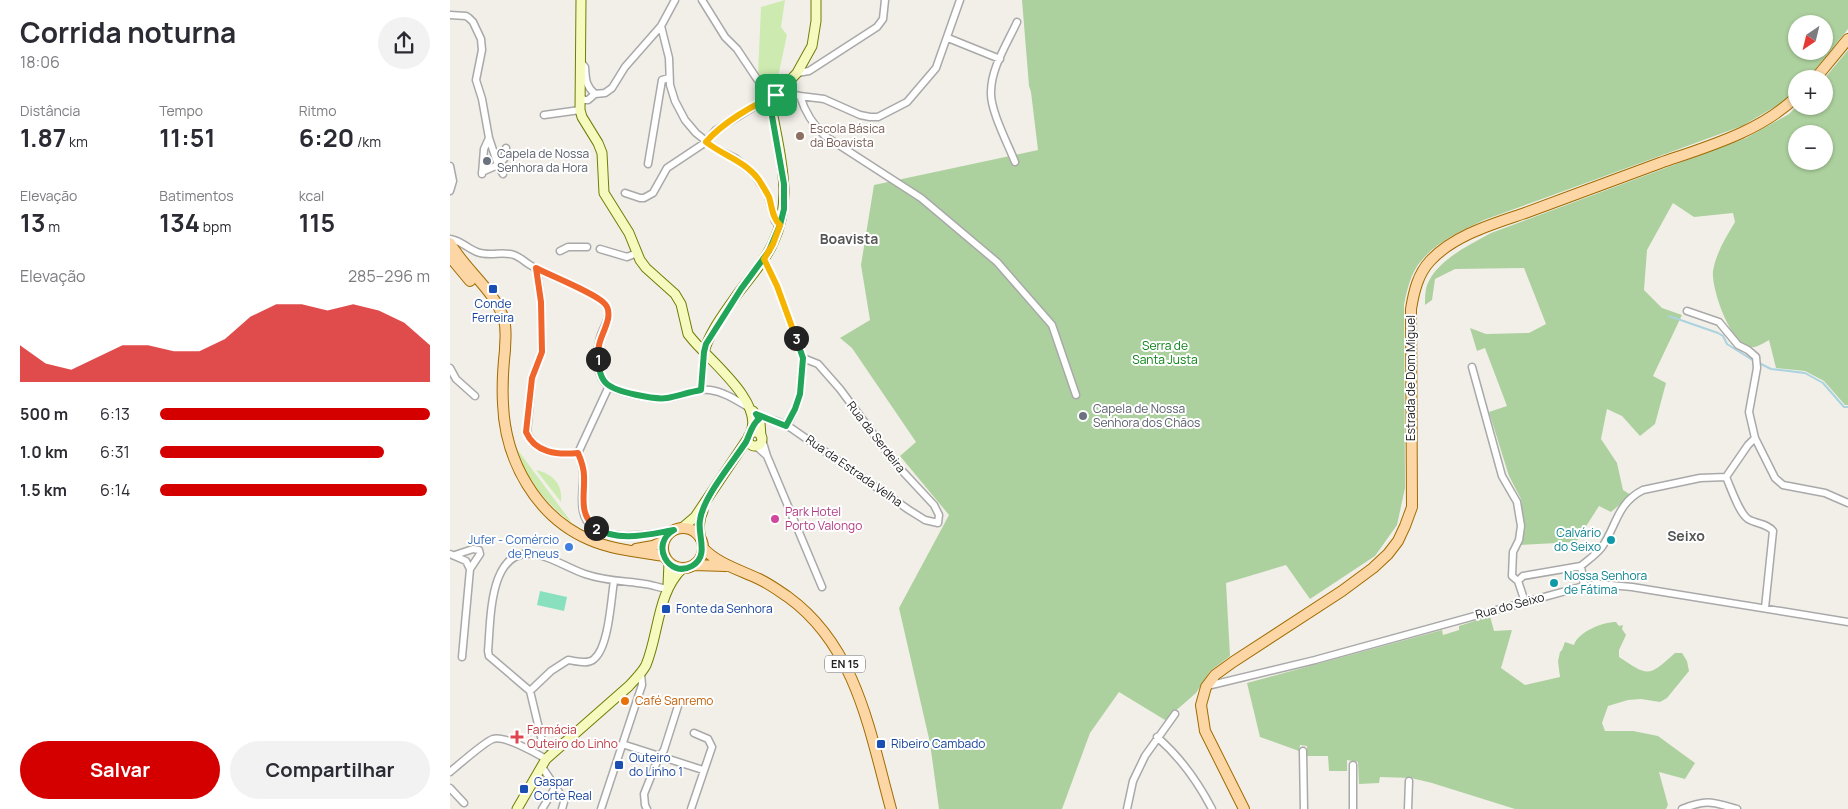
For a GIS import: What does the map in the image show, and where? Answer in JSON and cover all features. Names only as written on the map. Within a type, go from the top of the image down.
[{"type":"main road","points":[[1823,70],[1848,40]]},
{"type":"main road","name":"Estrada de Dom Miguel","points":[[1206,687],[1215,675],[1233,662],[1342,591],[1388,554],[1398,541],[1412,507],[1411,309],[1414,291],[1423,270],[1432,259],[1448,246],[1486,227],[1743,132],[1774,114],[1788,103]]},
{"type":"main road","points":[[450,243],[452,259],[484,297],[494,313],[503,336],[505,349]]},
{"type":"main road","points":[[452,259],[483,286],[499,308],[506,327],[503,402],[504,428],[513,459],[524,482],[537,500],[569,528],[589,540],[613,548],[632,550],[666,559]]},
{"type":"main road","points":[[678,529],[693,532],[702,544],[701,556],[694,565],[683,568],[675,567],[666,559],[662,549],[664,541],[668,534],[678,529]]},
{"type":"main road","points":[[632,550],[652,546],[664,541]]},
{"type":"main road","name":"EN 15","points":[[702,544],[713,557],[762,580],[792,600],[819,626],[835,647],[851,674],[859,696],[890,809]]},
{"type":"main road","name":"EN 15","points":[[694,565],[732,567]]},
{"type":"main road","points":[[1206,687],[1201,705],[1205,731],[1244,809]]},
{"type":"main road","points":[[1238,794],[1248,809]]},
{"type":"street","points":[[581,0],[581,62],[589,96]]},
{"type":"street","points":[[589,96],[605,93],[612,88],[625,66],[661,26],[675,0]]},
{"type":"street","points":[[702,0],[725,37],[737,49],[757,79],[776,95]]},
{"type":"street","points":[[701,390],[706,344],[727,309],[764,259],[773,244],[780,225],[784,209],[784,184],[772,116],[776,95],[797,73],[806,60],[812,46],[816,21],[816,0]]},
{"type":"street","points":[[797,73],[809,71],[881,23],[885,0]]},
{"type":"street","points":[[624,193],[640,198],[654,193],[667,168],[706,142],[716,130],[776,95],[789,94],[824,99],[860,115],[870,117],[878,117],[907,102],[936,68],[960,0]]},
{"type":"street","points":[[450,14],[466,16],[473,22],[480,33],[482,50],[476,80],[484,108],[488,141],[503,174]]},
{"type":"street","points":[[1015,162],[990,92],[1000,59],[1017,22]]},
{"type":"street","points":[[661,26],[669,58],[669,78],[676,101],[685,120],[706,142],[735,158],[754,174],[768,195],[775,221],[780,225]]},
{"type":"street","points":[[948,38],[1000,59]]},
{"type":"street","points":[[806,60],[812,66],[816,66]]},
{"type":"street","points":[[581,62],[585,67],[589,96],[580,110],[602,153],[604,193],[646,268],[675,294],[681,304],[688,334],[738,389],[757,429],[822,587]]},
{"type":"street","points":[[648,164],[662,80],[669,78]]},
{"type":"street","points":[[800,96],[805,111],[822,133],[921,198],[997,262],[1052,325],[1076,395]]},
{"type":"street","points":[[544,115],[580,110]]},
{"type":"street","points":[[477,146],[488,141]]},
{"type":"street","points":[[488,141],[482,164],[482,173],[498,165],[504,159],[506,148]]},
{"type":"street","points":[[450,166],[453,181],[450,191]]},
{"type":"street","points":[[450,239],[456,240],[486,255],[511,254],[517,256],[536,268],[595,296],[605,303],[609,310],[608,319],[599,340],[597,358],[600,374],[609,386],[647,397],[665,399],[701,390],[710,390],[726,395],[757,429]]},
{"type":"street","points":[[452,259],[463,244]]},
{"type":"street","points":[[560,251],[568,247],[588,247]]},
{"type":"street","points":[[600,249],[628,257],[637,253]]},
{"type":"street","points":[[764,259],[777,286],[803,358],[800,394],[786,426]]},
{"type":"street","points":[[536,268],[541,302],[543,346],[532,378],[526,432],[530,439],[545,451],[563,454],[578,453]]},
{"type":"street","points":[[1687,311],[1719,322],[1738,345],[1756,356],[1757,368],[1750,412],[1755,438],[1775,478],[1783,485],[1826,493],[1848,503]]},
{"type":"street","name":"Rua da Serdeira","points":[[803,358],[818,364],[840,390],[894,462],[934,505],[938,515],[938,523]]},
{"type":"street","points":[[450,368],[456,379],[475,396]]},
{"type":"street","points":[[1472,368],[1502,476],[1517,502],[1521,526],[1511,566],[1512,576],[1518,581],[1525,602]]},
{"type":"street","points":[[609,386],[578,453],[584,476],[584,511],[594,527],[604,532],[628,536],[678,529],[695,518],[757,429]]},
{"type":"street","name":"Rua da Estrada Velha","points":[[757,429],[786,426],[803,435],[909,510],[925,520],[938,523]]},
{"type":"street","points":[[1726,477],[1748,444],[1755,438]]},
{"type":"street","points":[[1518,581],[1523,576],[1581,566],[1602,547],[1624,504],[1637,493],[1650,488],[1700,478],[1726,477]]},
{"type":"street","points":[[1726,477],[1743,514],[1749,519],[1770,527],[1773,531],[1765,608]]},
{"type":"street","points":[[702,544],[699,530],[700,518],[710,495]]},
{"type":"street","points":[[452,554],[473,549],[479,550],[480,554],[470,568],[462,657]]},
{"type":"street","points":[[452,554],[466,561],[470,568]]},
{"type":"street","points":[[554,751],[542,741],[530,691],[489,656],[496,581],[502,567],[512,558],[524,554],[538,555],[587,575],[668,589]]},
{"type":"street","points":[[666,559],[668,589]]},
{"type":"street","points":[[1581,566],[1584,586]]},
{"type":"street","points":[[517,809],[544,763],[554,751],[629,686],[641,673],[650,651],[672,579],[683,568]]},
{"type":"street","points":[[530,691],[568,660],[586,662],[594,660],[601,651],[608,625],[614,581]]},
{"type":"street","name":"Rua do Seixo","points":[[1206,687],[1315,660],[1584,586],[1599,584],[1632,587],[1848,622]]},
{"type":"street","points":[[602,808],[642,685],[641,673]]},
{"type":"street","points":[[647,809],[644,794],[678,706]]},
{"type":"street","points":[[1127,809],[1133,781],[1145,756],[1157,736],[1175,714]]},
{"type":"street","points":[[691,809],[712,747],[708,739],[694,733]]},
{"type":"street","points":[[1157,736],[1179,758],[1212,809]]},
{"type":"street","points":[[450,772],[492,739],[501,739],[533,752],[544,763],[564,802],[562,809]]},
{"type":"street","points":[[533,752],[542,741]]},
{"type":"street","points":[[622,744],[703,770]]},
{"type":"street","points":[[1303,751],[1304,809]]},
{"type":"street","points":[[1353,765],[1353,809]]},
{"type":"street","points":[[1408,781],[1408,809]]},
{"type":"street","points":[[542,809],[556,786]]},
{"type":"street","points":[[450,788],[464,803]]},
{"type":"street","points":[[1682,809],[1700,802],[1737,809]]},
{"type":"green space","points":[[785,0],[781,27],[787,35],[776,86],[773,88],[758,74],[761,7]]},
{"type":"green space","name":"Serra de Santa Justa","points":[[1022,0],[1848,0],[1848,29],[1833,48],[1833,15],[1788,15],[1788,60],[1823,60],[1815,70],[1788,70],[1788,97],[1783,102],[1742,126],[1484,220],[1442,242],[1421,261],[1412,276],[1404,305],[1405,488],[1397,525],[1375,556],[1310,599],[1286,565],[1226,583],[1230,656],[1210,671],[1196,693],[1165,720],[1119,692],[1090,733],[1062,809],[939,809],[930,743],[899,608],[949,515],[900,456],[916,442],[852,348],[840,338],[870,320],[861,265],[874,185],[1038,150]]},
{"type":"green space","points":[[1848,50],[1848,405],[1845,405],[1824,381],[1805,371],[1776,368],[1769,340],[1758,346],[1751,347],[1736,337],[1724,315],[1713,279],[1714,264],[1735,222],[1733,213],[1694,217],[1673,203],[1647,250],[1644,290],[1662,308],[1682,315],[1653,376],[1666,383],[1655,424],[1640,436],[1622,416],[1607,409],[1601,439],[1617,463],[1623,490],[1631,495],[1611,512],[1599,506],[1576,542],[1519,545],[1524,527],[1521,499],[1509,476],[1489,412],[1507,406],[1485,348],[1477,351],[1470,328],[1486,334],[1529,333],[1546,324],[1524,268],[1455,269],[1435,279],[1432,300],[1425,305],[1426,287],[1432,276],[1454,254],[1491,233],[1746,138],[1788,115],[1833,115],[1833,70],[1831,70]]},
{"type":"green space","points":[[517,449],[572,523],[546,500],[531,481],[520,460]]},
{"type":"green space","points":[[536,470],[547,474],[556,481],[560,490],[561,502]]},
{"type":"green space","points":[[540,591],[567,597],[564,611],[537,605]]},
{"type":"green space","points":[[1490,616],[1494,631],[1512,630],[1501,668],[1525,685],[1560,677],[1558,661],[1565,642],[1574,645],[1576,640],[1585,632],[1610,622],[1616,622],[1619,626],[1623,625],[1622,629],[1626,635],[1619,650],[1619,657],[1643,671],[1653,670],[1675,653],[1682,653],[1687,661],[1689,671],[1667,698],[1660,702],[1641,699],[1628,700],[1608,706],[1602,723],[1605,731],[1633,731],[1658,736],[1695,763],[1685,779],[1659,772],[1668,805],[1666,809],[1515,809],[1411,778],[1380,777],[1379,783],[1359,784],[1358,762],[1347,760],[1347,771],[1329,771],[1328,756],[1307,756],[1307,746],[1300,745],[1299,751],[1260,737],[1247,683],[1442,630],[1443,635],[1459,630],[1459,626]]},
{"type":"waterway","points":[[1669,316],[1718,333],[1723,336],[1727,344],[1754,361]]},
{"type":"waterway","points":[[1759,363],[1771,369],[1805,373],[1823,383],[1844,407],[1848,407]]},
{"type":"place","name":"Escola Básica da Boavista","points":[[800,136]]},
{"type":"place","name":"Capela de Nossa Senhora da Hora","points":[[487,161]]},
{"type":"place","name":"Conde Ferreira","points":[[493,289]]},
{"type":"place","name":"Capela de Nossa Senhora dos Chãos","points":[[1083,416]]},
{"type":"place","name":"Park Hotel Porto Valongo","points":[[775,519]]},
{"type":"place","name":"Calvário do Seixo","points":[[1611,540]]},
{"type":"place","name":"Jufer - Comércio de Pneus","points":[[569,547]]},
{"type":"place","name":"Nossa Senhora de Fátima","points":[[1554,583]]},
{"type":"place","name":"Fonte da Senhora","points":[[666,609]]},
{"type":"place","name":"Café Sanremo","points":[[625,701]]},
{"type":"place","name":"Farmácia Outeiro do Linho","points":[[517,737]]},
{"type":"place","name":"Ribeiro Cambado","points":[[881,744]]},
{"type":"place","name":"Outeiro do Linho 1","points":[[619,765]]},
{"type":"place","name":"Gaspar Corte Real","points":[[524,789]]},
{"type":"district","name":"Boavista","points":[[849,239]]},
{"type":"district","name":"Seixo","points":[[1686,536]]},
{"type":"route","points":[[776,95],[716,130],[706,142],[735,158],[754,174],[768,195],[775,221],[780,225],[777,234],[773,244],[764,259],[786,308],[803,358],[800,394],[792,417],[786,426],[756,414],[759,419],[754,423],[745,442],[710,495],[700,518],[701,556],[690,567],[679,568],[666,560],[662,549],[668,534],[674,530],[628,536],[604,532],[594,527],[585,516],[584,471],[578,453],[563,454],[545,451],[530,439],[526,432],[530,387],[542,352],[543,340],[539,281],[536,268],[595,296],[605,303],[609,310],[608,319],[599,340],[597,358],[600,374],[609,386],[647,397],[665,399],[701,390],[706,344],[727,309],[764,259],[769,251],[773,244],[780,225],[784,209],[784,184],[780,149],[772,116],[776,95]]}]
